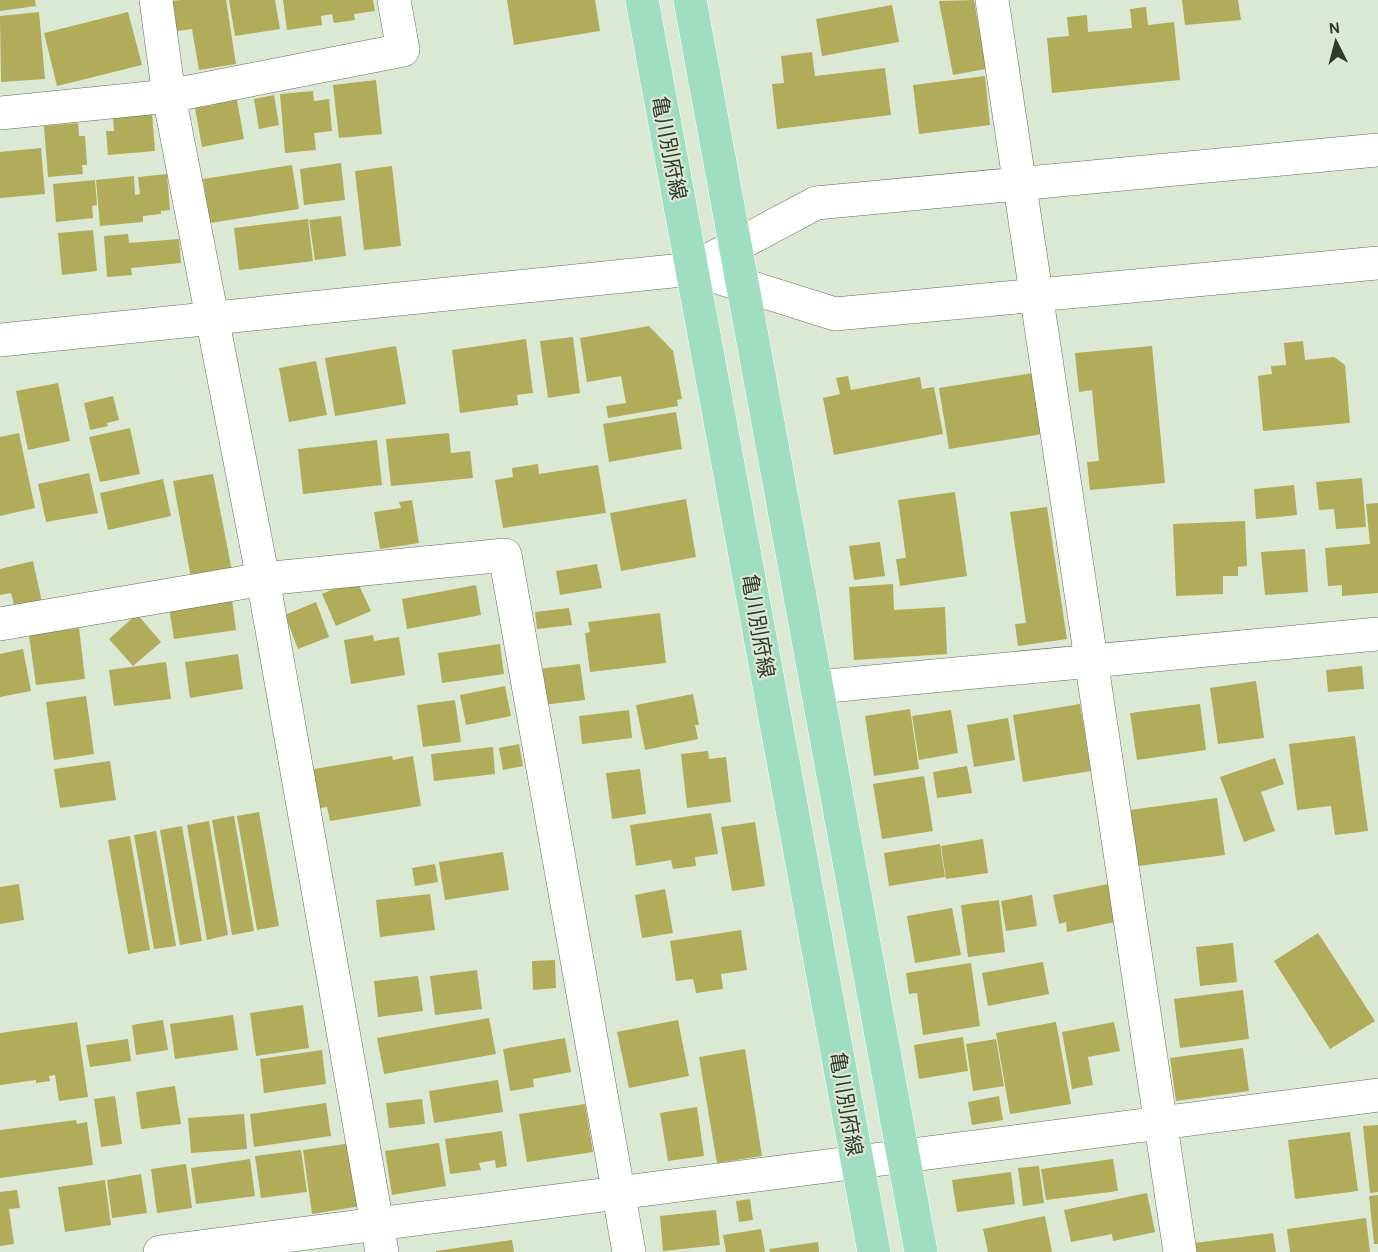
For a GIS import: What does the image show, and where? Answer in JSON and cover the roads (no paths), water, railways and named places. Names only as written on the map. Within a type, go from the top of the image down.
[{"type":"main road","name":"亀川別府線","points":[[642,0],[874,1252]]},
{"type":"main road","points":[[690,0],[921,1252]]},
{"type":"street","points":[[156,0],[169,96],[263,579],[379,1238]]},
{"type":"street","points":[[0,112],[169,96],[403,50],[394,0]]},
{"type":"street","points":[[992,0],[1180,1252]]},
{"type":"street","points":[[0,340],[692,269],[816,203],[1378,150]]},
{"type":"street","points":[[692,269],[835,314],[1378,263]]},
{"type":"street","points":[[0,624],[263,579],[505,555],[629,1252]]},
{"type":"street","points":[[817,687],[1378,634]]},
{"type":"street","points":[[160,1252],[379,1238],[618,1192],[1378,1095]]}]
